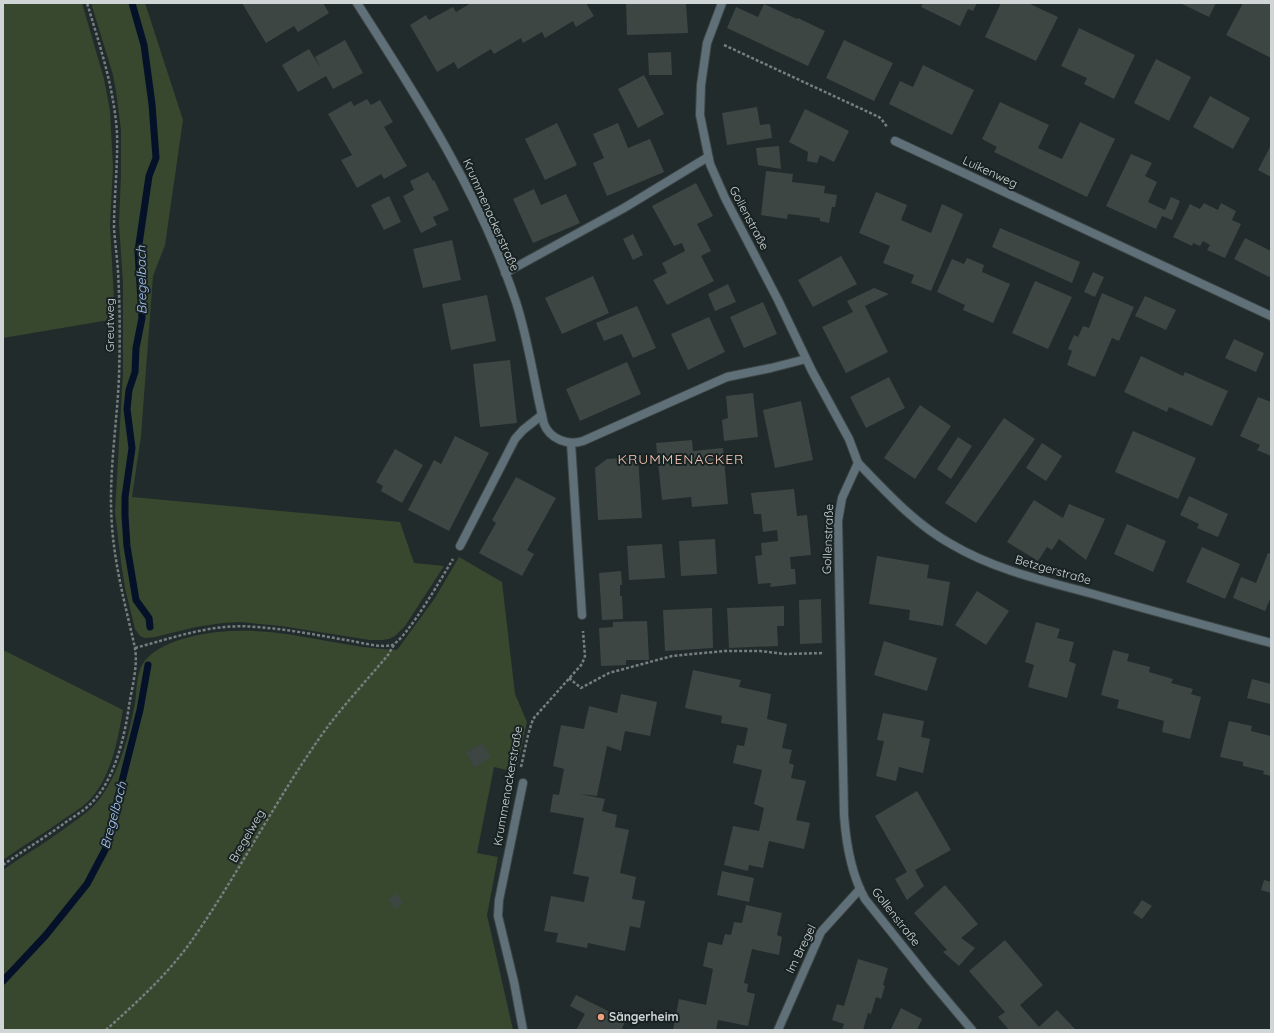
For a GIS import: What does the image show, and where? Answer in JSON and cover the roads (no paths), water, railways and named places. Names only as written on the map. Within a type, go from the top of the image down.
[{"type":"street","name":"Krummenackerstraße","points":[[357,3],[420,103],[453,160],[481,217],[516,302],[546,427],[550,434],[562,441],[571,443]]},
{"type":"street","name":"Gollenstraße","points":[[722,3],[709,37],[702,74],[700,95],[700,115],[708,157],[716,180],[778,300],[806,359],[849,439],[858,463],[842,498],[838,514],[845,824],[851,860],[860,889],[865,899],[972,1030]]},
{"type":"street","name":"Luikenweg","points":[[895,141],[1271,316]]},
{"type":"street","points":[[505,273],[624,208],[708,157]]},
{"type":"street","points":[[582,615],[571,443],[584,441],[726,377],[806,359]]},
{"type":"street","points":[[460,546],[515,440],[523,430],[542,415]]},
{"type":"street","name":"Betzgerstraße","points":[[858,463],[892,498],[921,523],[951,544],[981,559],[1019,574],[1271,643]]},
{"type":"street","name":"Krummenackerstraße","points":[[523,1030],[498,910],[524,783]]},
{"type":"street","name":"Im Bregel","points":[[778,1030],[821,932],[860,889]]},
{"type":"waterway","name":"Bregelbach","points":[[132,3],[144,45],[152,104],[156,158],[149,176],[138,251],[142,318],[136,348],[135,372],[129,390],[127,409],[132,448],[125,497],[125,516],[127,546],[136,600],[149,618],[150,627]]},
{"type":"waterway","name":"Bregelbach","points":[[3,981],[46,935],[87,884],[105,850],[113,827],[115,809],[140,710],[148,665]]},
{"type":"place","name":"Sängerheim","points":[[601,1017]]},
{"type":"district","name":"KRUMMENACKER","points":[[681,459]]}]
